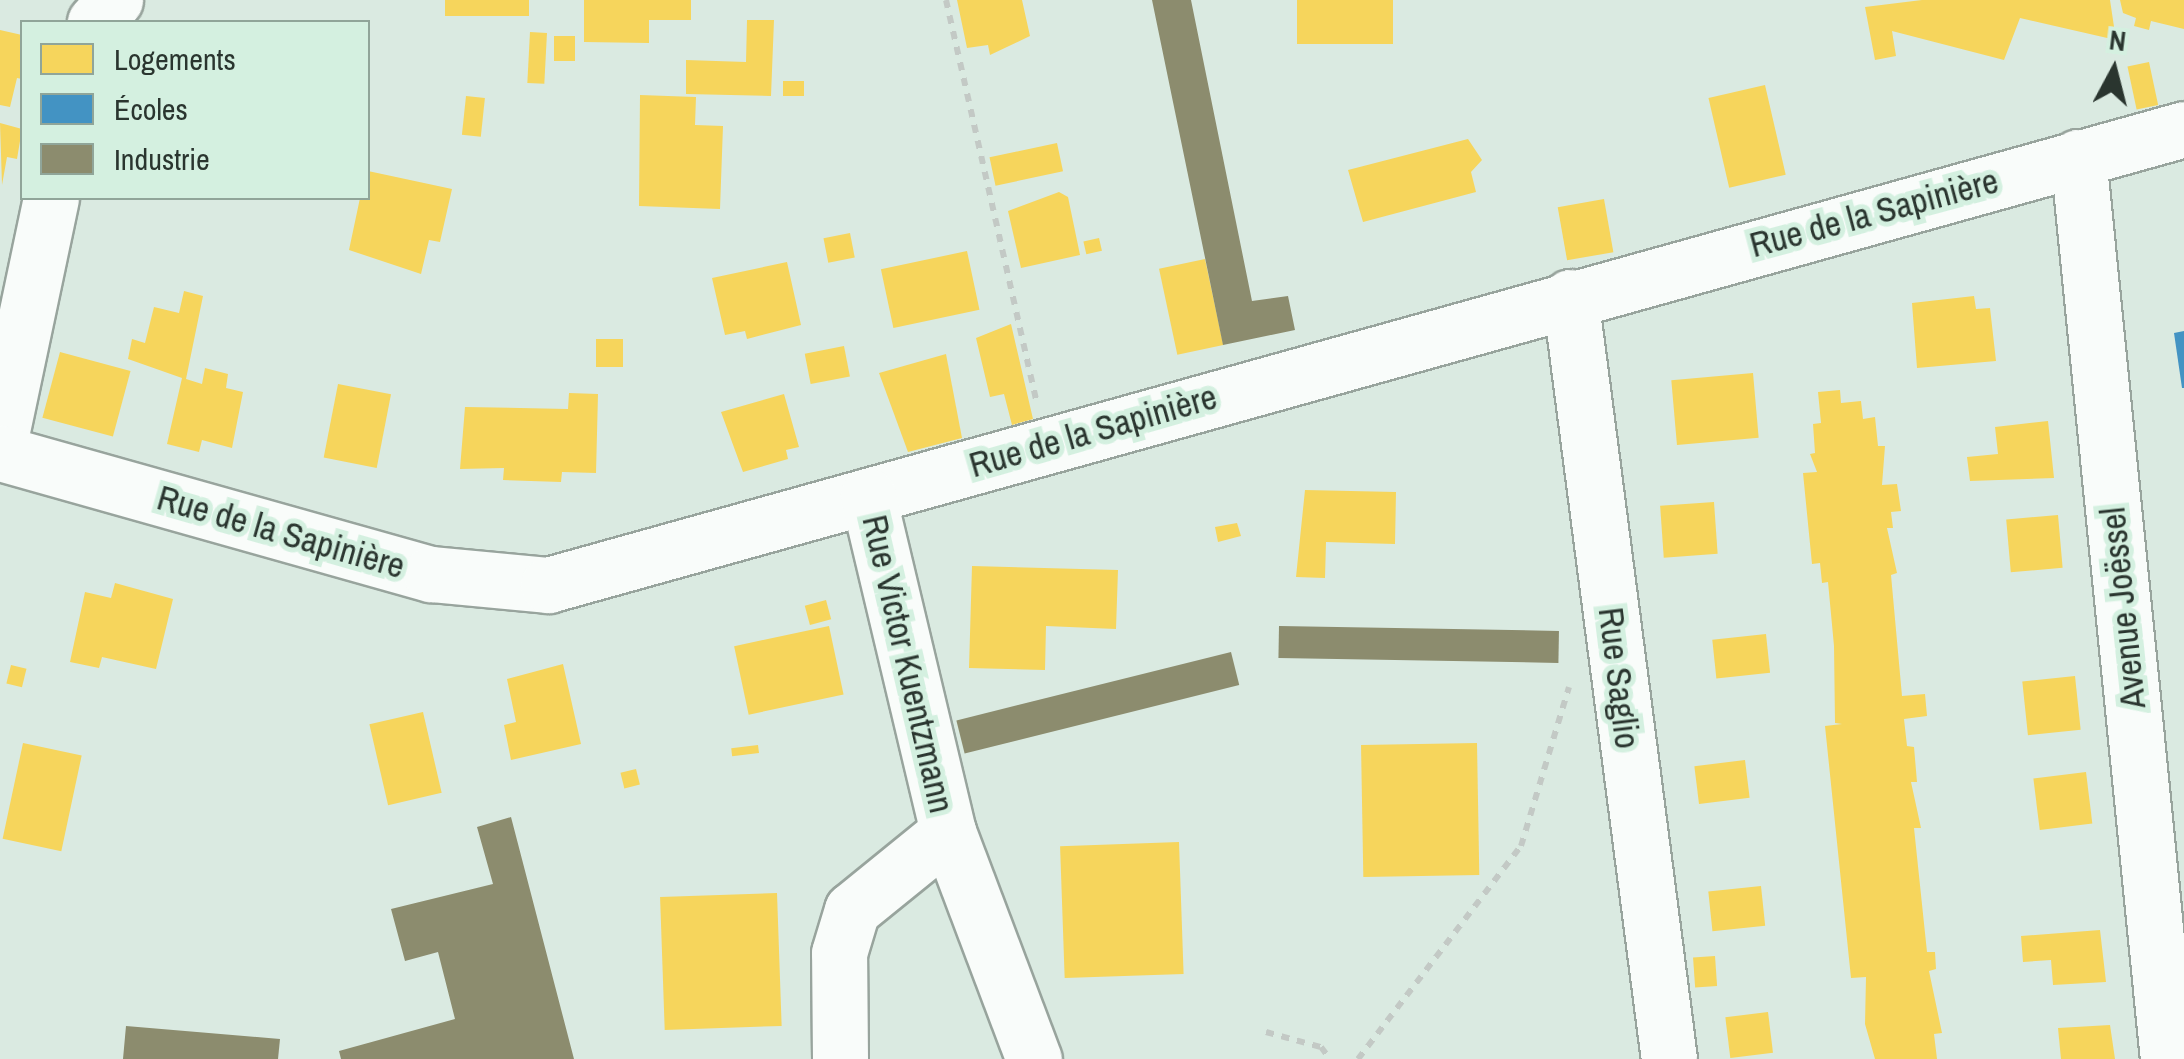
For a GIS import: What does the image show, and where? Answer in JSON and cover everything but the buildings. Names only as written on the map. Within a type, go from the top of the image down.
[{"type":"street","points":[[97,20],[115,0]]},
{"type":"street","name":"Rue de la Sapinière","points":[[0,454],[431,574],[548,585],[1570,297],[2184,129]]},
{"type":"street","name":"Avenue Joëssel","points":[[2078,156],[2168,1059]]},
{"type":"street","points":[[0,440],[51,200]]},
{"type":"street","name":"Rue Saglio","points":[[1570,297],[1669,1059]]},
{"type":"street","name":"Rue Victor Kuentzmann","points":[[868,496],[948,832],[1034,1059]]},
{"type":"street","name":"Rue Victor Kuentzmann","points":[[840,1059],[839,953],[852,910],[948,832]]},
{"type":"path","points":[[946,0],[1046,444]]},
{"type":"path","points":[[1358,1059],[1521,846],[1569,688],[1586,656],[1613,632]]},
{"type":"path","points":[[1266,1032],[1321,1048],[1330,1059]]}]
